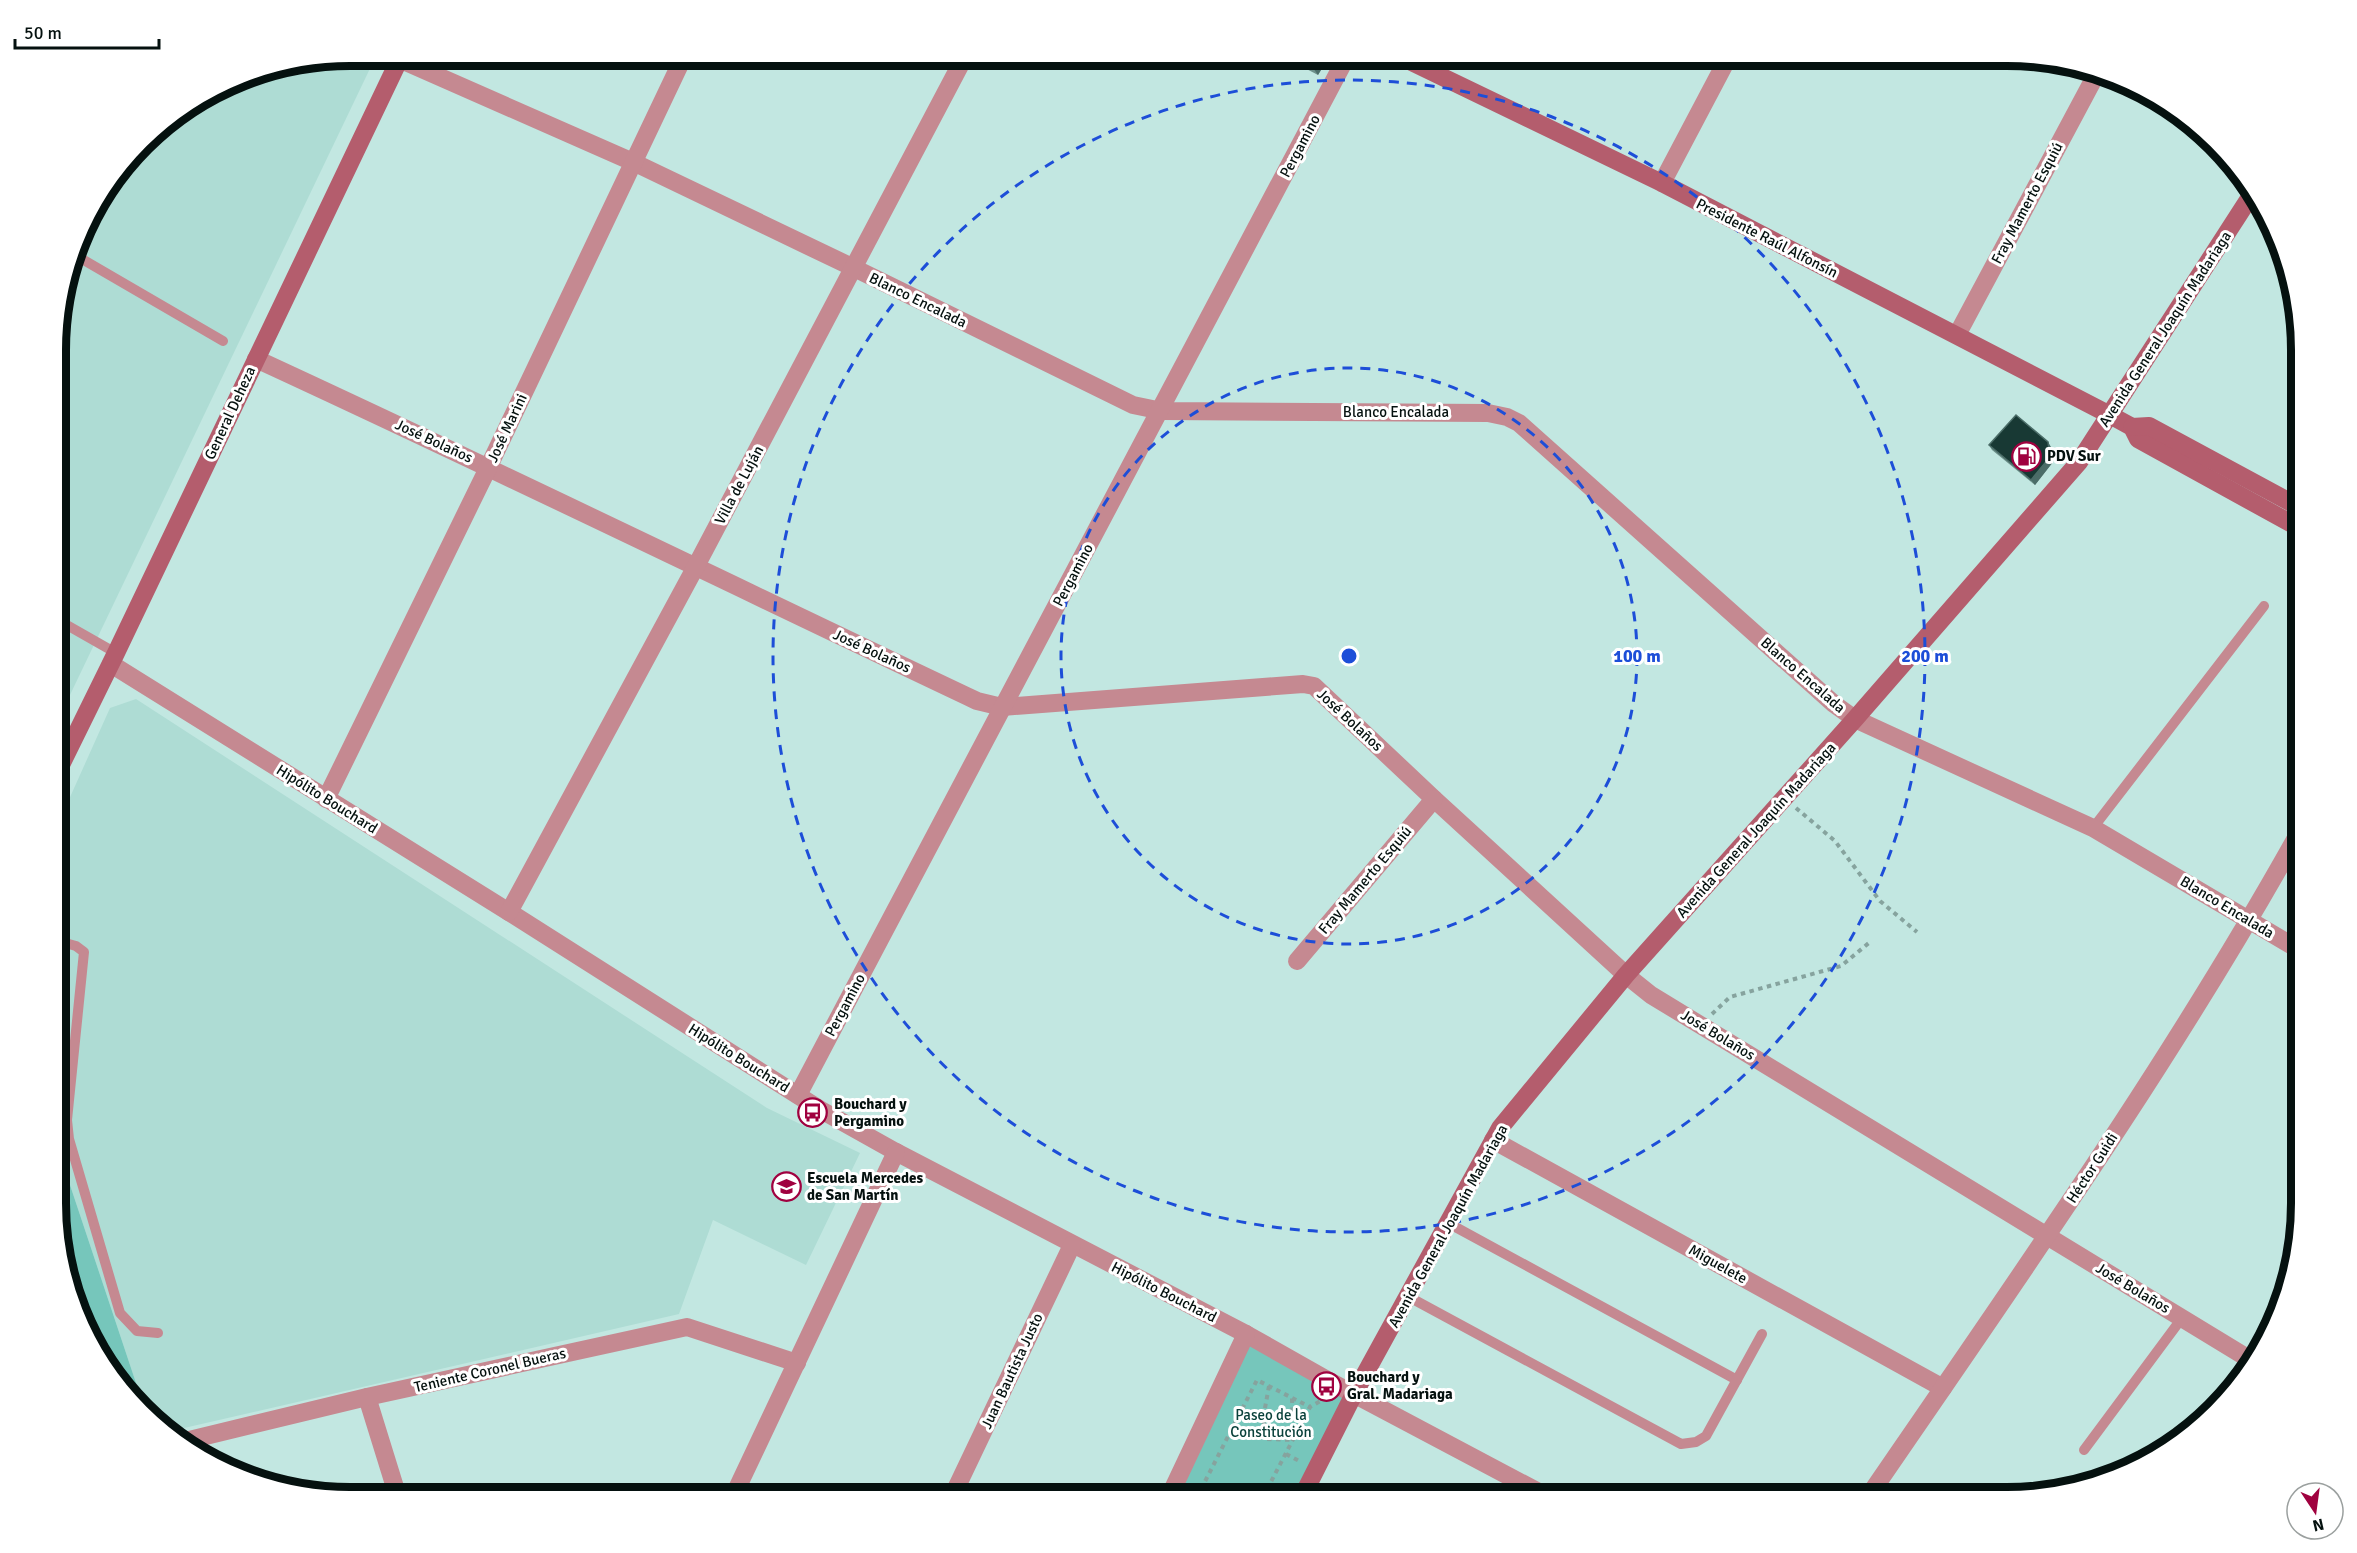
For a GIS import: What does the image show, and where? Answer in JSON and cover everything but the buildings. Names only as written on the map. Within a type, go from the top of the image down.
[{"type":"main road","name":"General Deheza","points":[[66,755],[114,659],[396,66]]},
{"type":"main road","name":"Presidente Raúl Alfonsín","points":[[1420,66],[1662,183],[2132,427],[2149,426],[2291,503]]},
{"type":"main road","name":"Avenida General Joaquín Madariaga","points":[[1307,1487],[1354,1394],[1500,1128],[1626,975],[1855,719],[2067,476],[2110,415],[2248,200]]},
{"type":"main road","name":"Presidente Raúl Alfonsín","points":[[2132,427],[2138,439],[2291,523]]},
{"type":"street","name":"Blanco Encalada","points":[[420,66],[633,162],[1132,405],[1162,411],[1488,413],[1507,417],[1519,423],[1834,704],[1855,719],[2093,828],[2291,945]]},
{"type":"street","name":"José Marini","points":[[326,799],[489,466],[679,66]]},
{"type":"street","name":"Villa de Luján","points":[[509,912],[695,568],[960,66]]},
{"type":"street","name":"Pergamino","points":[[798,1095],[1002,706],[1162,411],[1342,66]]},
{"type":"street","points":[[1662,183],[1724,66]]},
{"type":"street","name":"Fray Mamerto Esquiú","points":[[1957,335],[2093,80]]},
{"type":"street","name":"José Bolaños","points":[[256,359],[489,466],[695,568],[977,701],[1002,706],[1303,684],[1314,686],[1434,799],[1626,975],[1651,995],[2246,1357]]},
{"type":"street","name":"Hipólito Bouchard","points":[[114,659],[326,799],[798,1095],[896,1152],[1246,1334],[1529,1487]]},
{"type":"street","name":"Fray Mamerto Esquiú","points":[[1297,961],[1434,799]]},
{"type":"street","name":"Héctor Guidi","points":[[1875,1487],[2048,1236],[2251,920],[2291,847]]},
{"type":"street","name":"Miguelete","points":[[1493,1140],[1943,1388]]},
{"type":"street","points":[[738,1487],[896,1152]]},
{"type":"street","name":"Juan Bautista Justo","points":[[957,1487],[1072,1245]]},
{"type":"street","name":"Teniente Coronel Bueras","points":[[192,1439],[367,1397],[687,1327],[797,1363]]},
{"type":"street","points":[[1174,1487],[1246,1334]]},
{"type":"street","points":[[367,1397],[395,1487]]},
{"type":"lane","points":[[81,259],[224,341]]},
{"type":"lane","points":[[2093,828],[2264,606]]},
{"type":"lane","points":[[66,626],[114,659]]},
{"type":"lane","points":[[66,943],[76,946],[84,952],[67,1120],[69,1139],[116,1305],[127,1323],[137,1331],[158,1333]]},
{"type":"lane","points":[[1448,1223],[1737,1380]]},
{"type":"lane","points":[[1409,1297],[1682,1444],[1696,1442],[1706,1436],[1762,1334]]},
{"type":"lane","points":[[2084,1450],[2182,1318]]},
{"type":"path","points":[[1784,798],[1835,842],[1880,900],[1917,932]]},
{"type":"path","points":[[1701,1025],[1730,997],[1841,966],[1870,942]]},
{"type":"path","points":[[67,1225],[68,1241]]},
{"type":"path","points":[[1202,1487],[1257,1380],[1310,1407],[1268,1487]]},
{"type":"path","points":[[1269,1386],[1263,1419],[1268,1439],[1293,1440]]},
{"type":"path","points":[[1292,1398],[1293,1440]]},
{"type":"shaded area","points":[[371,66],[66,703],[66,350],[68,313],[81,259],[95,225],[114,192],[149,149],[177,125],[208,104],[259,81],[295,71],[313,68]]},
{"type":"shaded area","points":[[136,699],[767,1108],[860,1153],[806,1265],[713,1220],[679,1314],[177,1428],[139,1393],[66,1173],[66,806],[110,708]]},
{"type":"green space","points":[[66,1173],[139,1393],[104,1345],[81,1294],[68,1240]]},
{"type":"green space","name":"Paseo de la Constitución","points":[[1246,1334],[1354,1394],[1307,1487],[1174,1487]]},
{"type":"place","name":"PDV Sur","points":[[2026,456]]},
{"type":"place","name":"Bouchard y Pergamino","points":[[813,1113]]},
{"type":"place","name":"Escuela Mercedes de San Martín","points":[[786,1187]]},
{"type":"place","name":"Bouchard y Gral. Madariaga","points":[[1326,1386]]}]
